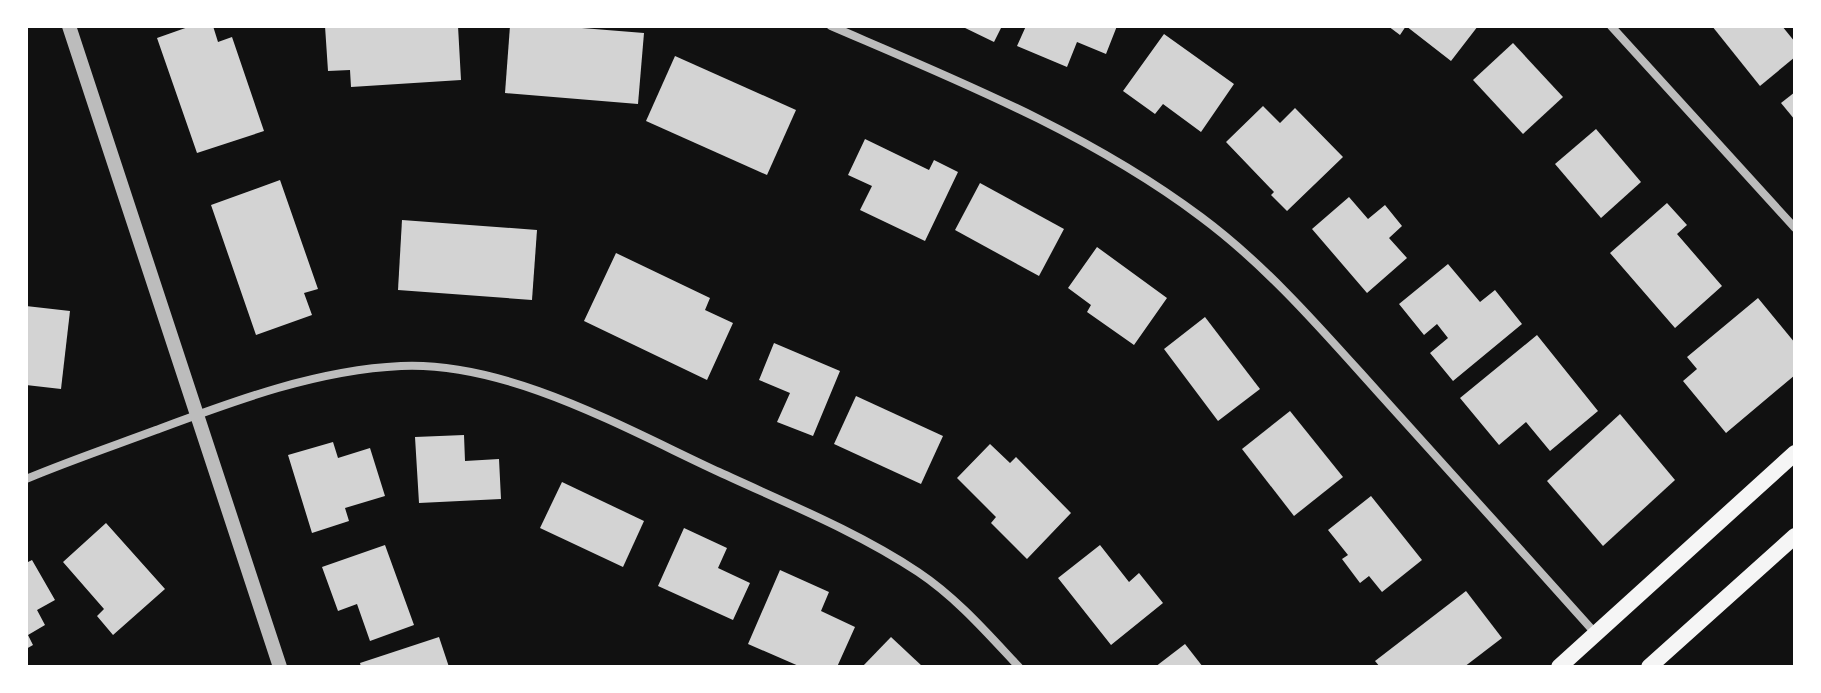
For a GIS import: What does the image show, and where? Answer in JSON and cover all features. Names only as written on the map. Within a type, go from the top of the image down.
[{"type":"main road","points":[[1559,667],[1795,453]]},
{"type":"main road","points":[[1649,667],[1795,536]]},
{"type":"street","points":[[69,26],[280,667]]},
{"type":"street","points":[[831,26],[1005,102],[1075,137],[1132,170],[1204,219],[1274,280],[1330,338],[1596,634]]},
{"type":"street","points":[[1611,26],[1795,228]]},
{"type":"street","points":[[26,479],[197,415],[303,382],[368,369],[403,366],[436,367],[501,379],[572,404],[856,535],[910,567],[945,593],[1019,667]]},
{"type":"building","points":[[191,26],[213,26],[218,42],[232,37],[264,131],[197,153],[157,38]]},
{"type":"building","points":[[325,26],[458,26],[461,80],[351,87],[350,70],[328,71]]},
{"type":"building","points":[[510,26],[557,26],[644,33],[638,104],[505,93]]},
{"type":"building","points":[[961,26],[1002,26],[994,42]]},
{"type":"building","points":[[1026,26],[1117,26],[1106,54],[1077,42],[1067,67],[1017,46]]},
{"type":"building","points":[[1388,26],[1406,26],[1400,35]]},
{"type":"building","points":[[1406,26],[1478,26],[1451,61]]},
{"type":"building","points":[[1712,26],[1782,26],[1795,42],[1795,57],[1760,86]]},
{"type":"building","points":[[1164,34],[1234,84],[1201,132],[1163,104],[1155,114],[1123,91]]},
{"type":"building","points":[[1513,43],[1563,97],[1523,134],[1473,80]]},
{"type":"building","points":[[675,56],[796,110],[767,175],[646,121]]},
{"type":"building","points":[[1795,92],[1795,120],[1781,103]]},
{"type":"building","points":[[1263,106],[1280,123],[1295,108],[1343,157],[1287,211],[1271,195],[1274,192],[1226,142]]},
{"type":"building","points":[[1596,129],[1641,182],[1601,218],[1555,164]]},
{"type":"building","points":[[865,139],[929,170],[934,160],[958,172],[925,241],[860,210],[872,186],[848,175]]},
{"type":"building","points":[[280,180],[318,289],[304,293],[312,315],[256,335],[211,205]]},
{"type":"building","points":[[980,183],[1064,229],[1039,276],[955,230]]},
{"type":"building","points":[[1349,197],[1368,219],[1385,205],[1402,226],[1389,238],[1407,258],[1367,293],[1312,229]]},
{"type":"building","points":[[1667,203],[1687,225],[1677,234],[1722,286],[1675,328],[1610,253]]},
{"type":"building","points":[[402,220],[537,230],[532,300],[398,290]]},
{"type":"building","points":[[1097,247],[1167,298],[1134,345],[1087,312],[1091,305],[1068,288]]},
{"type":"building","points":[[616,253],[710,298],[705,310],[733,323],[707,380],[584,321]]},
{"type":"building","points":[[1448,264],[1480,302],[1495,290],[1522,324],[1453,381],[1430,353],[1448,338],[1437,324],[1424,335],[1399,304]]},
{"type":"building","points":[[1758,298],[1795,343],[1795,375],[1726,433],[1683,381],[1697,369],[1687,357]]},
{"type":"building","points":[[26,306],[70,311],[61,389],[26,385]]},
{"type":"building","points":[[1205,317],[1260,389],[1218,421],[1164,349]]},
{"type":"building","points":[[1537,335],[1598,411],[1550,451],[1526,422],[1499,445],[1460,398]]},
{"type":"building","points":[[774,343],[840,371],[813,436],[777,422],[790,393],[759,380]]},
{"type":"building","points":[[856,396],[943,436],[921,484],[834,444]]},
{"type":"building","points":[[1290,411],[1343,477],[1294,516],[1242,449]]},
{"type":"building","points":[[1620,414],[1675,480],[1603,546],[1547,481]]},
{"type":"building","points":[[464,435],[465,461],[499,459],[501,499],[419,503],[415,437]]},
{"type":"building","points":[[333,442],[338,458],[370,448],[385,496],[345,508],[349,521],[312,533],[288,455]]},
{"type":"building","points":[[990,444],[1010,463],[1016,457],[1071,513],[1027,559],[991,523],[996,517],[957,478]]},
{"type":"building","points":[[562,482],[644,521],[623,567],[540,528]]},
{"type":"building","points":[[1371,496],[1422,560],[1382,592],[1369,576],[1360,583],[1342,559],[1348,555],[1328,530]]},
{"type":"building","points":[[106,523],[165,589],[113,635],[97,616],[104,609],[63,562]]},
{"type":"building","points":[[684,528],[727,548],[718,568],[750,583],[733,620],[658,586]]},
{"type":"building","points":[[385,545],[414,625],[370,641],[357,604],[338,611],[322,567]]},
{"type":"building","points":[[1100,545],[1129,582],[1139,573],[1163,603],[1111,645],[1058,578]]},
{"type":"building","points":[[32,560],[55,600],[37,610],[45,625],[28,635],[33,645],[26,649],[26,563]]},
{"type":"building","points":[[780,570],[829,592],[821,611],[855,627],[837,667],[801,667],[748,644]]},
{"type":"building","points":[[1466,591],[1502,638],[1464,667],[1380,667],[1375,661]]},
{"type":"building","points":[[439,637],[449,667],[361,667],[360,663]]},
{"type":"building","points":[[891,637],[923,667],[862,667]]},
{"type":"building","points":[[1185,644],[1203,667],[1155,667]]}]
